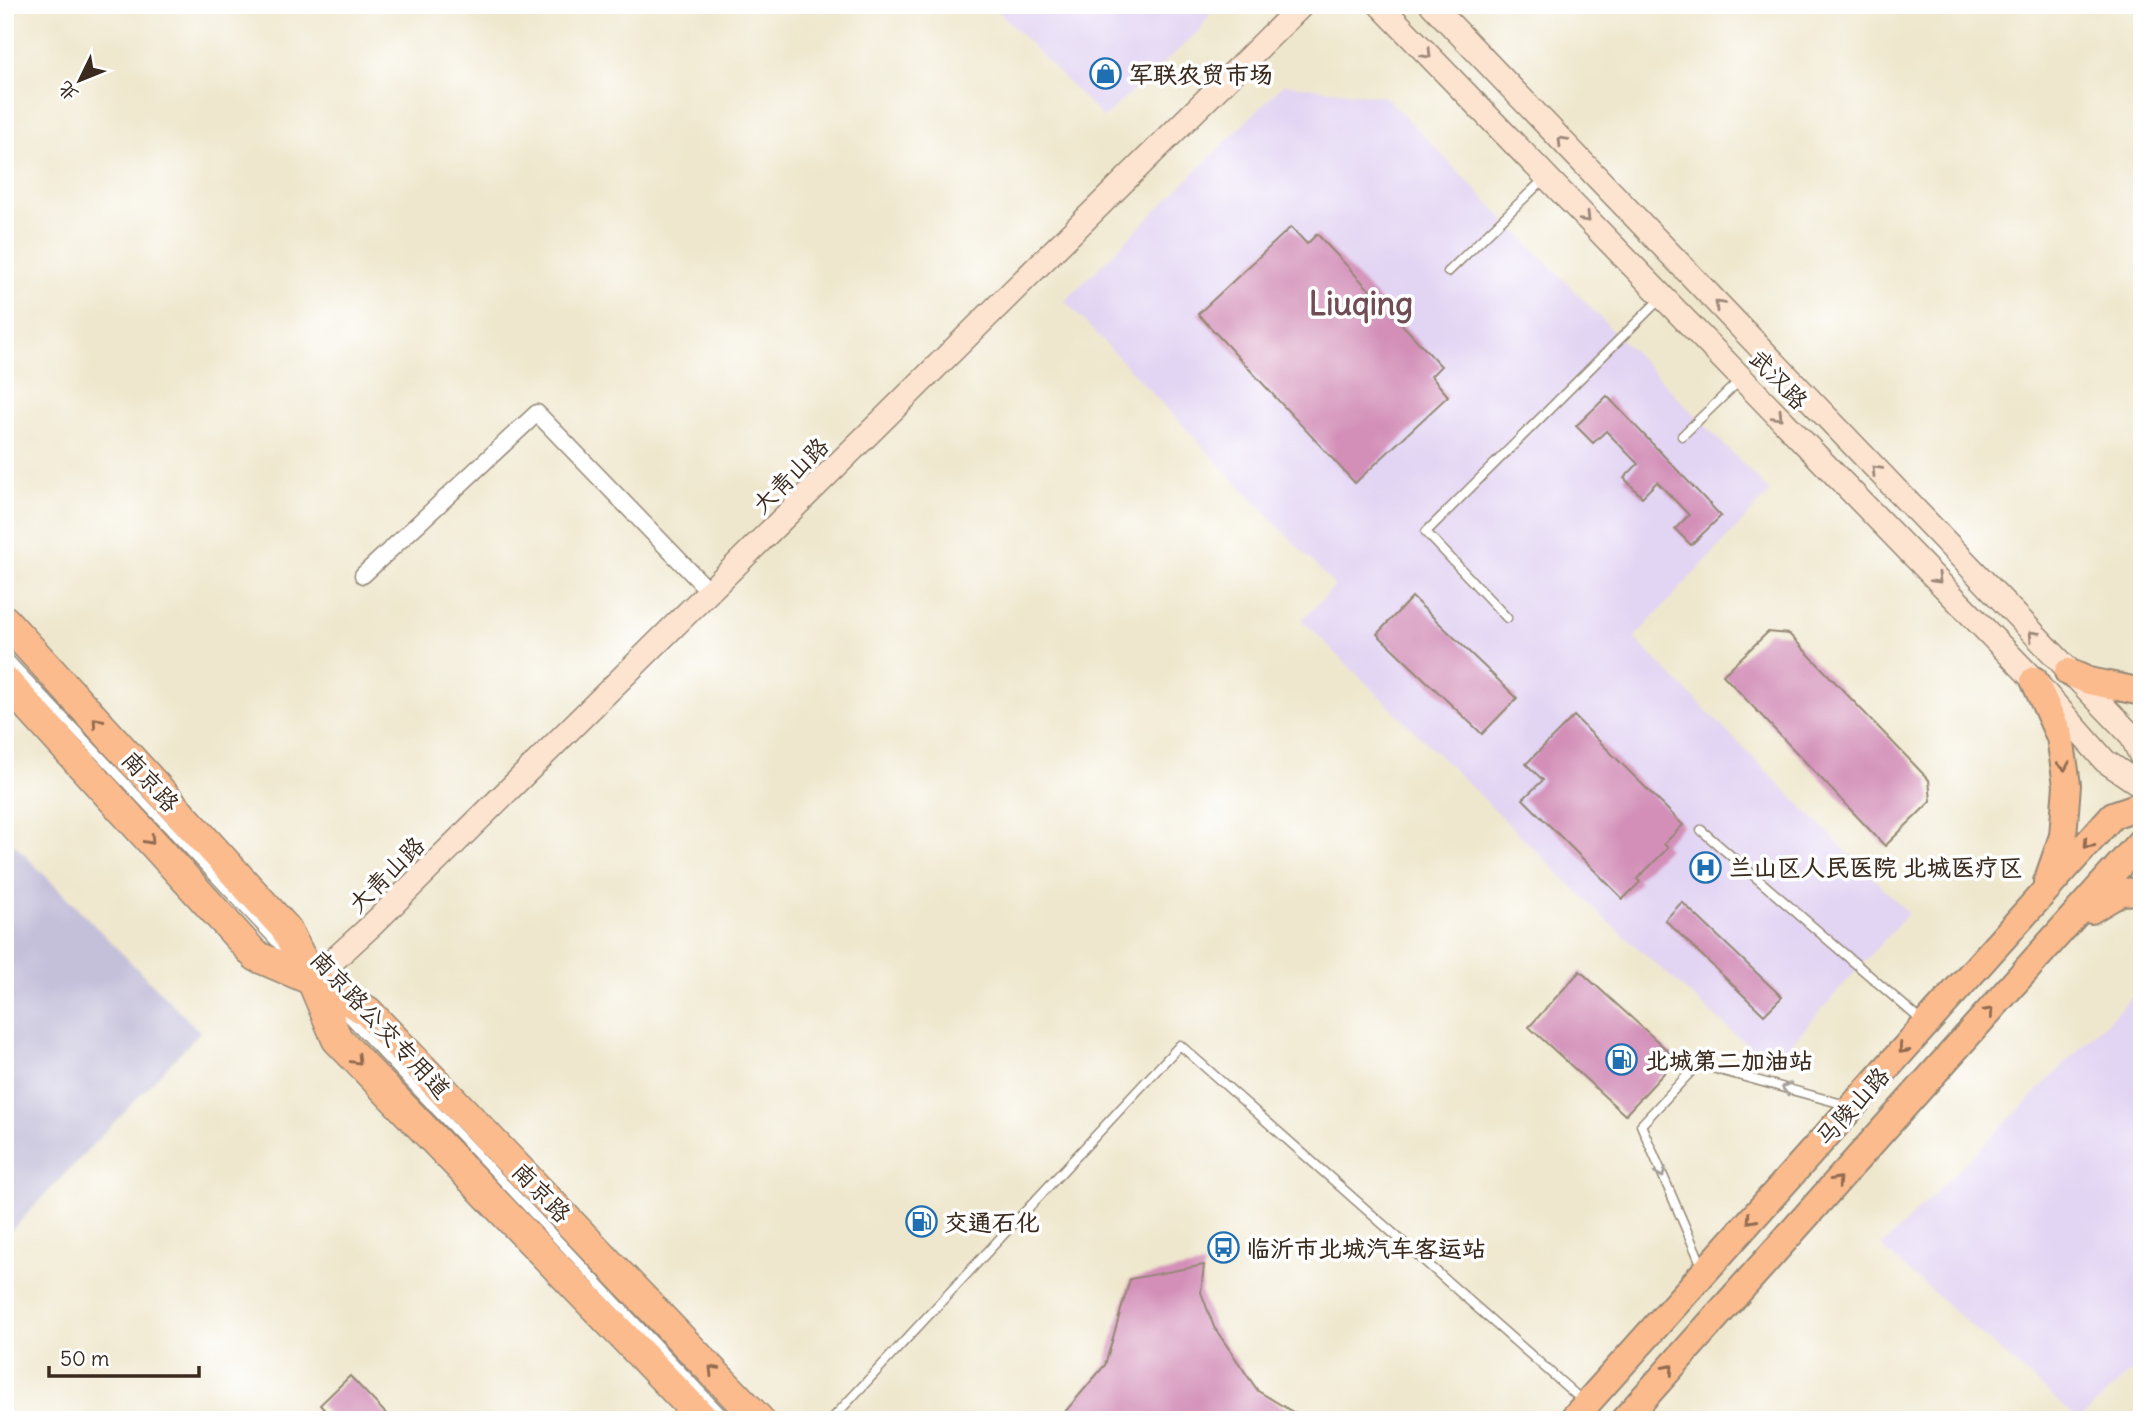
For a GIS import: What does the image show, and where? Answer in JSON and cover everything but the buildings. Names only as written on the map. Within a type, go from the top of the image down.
[{"type":"highway","name":"南京路","points":[[5,621],[286,929],[312,980],[337,1039],[704,1420]]},
{"type":"highway","name":"南京路","points":[[5,681],[256,956],[312,980],[367,1011],[759,1420]]},
{"type":"main road","name":"大青山路","points":[[312,980],[372,925],[1302,5]]},
{"type":"main road","name":"武汉路","points":[[1380,5],[2034,680],[2105,761],[2142,786]]},
{"type":"main road","name":"武汉路","points":[[1432,5],[2131,735],[2142,758]]},
{"type":"main road","points":[[2068,671],[2089,681],[2142,692]]},
{"type":"main road","points":[[2034,680],[2060,737],[2067,785],[2063,836],[2043,893]]},
{"type":"main road","name":"马陵山路","points":[[1579,1412],[2113,815],[2142,805]]},
{"type":"main road","name":"马陵山路","points":[[1624,1420],[2142,840]]},
{"type":"main road","points":[[2066,926],[2121,892],[2142,891]]},
{"type":"street","points":[[363,575],[537,413],[709,591]]},
{"type":"lane","points":[[1448,272],[1546,177]]},
{"type":"lane","points":[[1507,618],[1426,532],[1662,296]]},
{"type":"lane","points":[[1682,436],[1741,378]]},
{"type":"lane","name":"南京路公交专用道","points":[[5,655],[728,1420]]},
{"type":"lane","points":[[1701,831],[1926,1024]]},
{"type":"lane","points":[[831,1420],[1180,1045],[1579,1412]]},
{"type":"lane","points":[[1704,1271],[1640,1125],[1698,1064],[1852,1106]]},
{"type":"shaded area","name":"军联农贸市场","points":[[992,5],[1215,5],[1200,30],[1103,118]]},
{"type":"shaded area","points":[[1284,84],[1386,97],[1770,492],[1634,638],[1908,913],[1771,1066],[1604,918],[1302,620],[1335,586],[1065,301]]},
{"type":"shaded area","points":[[5,835],[200,1032],[5,1237]]},
{"type":"shaded area","points":[[2138,991],[2142,992],[2142,1361],[2079,1420],[1881,1247]]},
{"type":"waterway","points":[[2135,5],[2142,18]]},
{"type":"place","name":"军联农贸市场","points":[[1106,74]]},
{"type":"place","name":"兰山区人民医院 北城医疗区","points":[[1706,867]]},
{"type":"place","name":"北城第二加油站","points":[[1622,1060]]},
{"type":"place","name":"交通石化","points":[[921,1222]]},
{"type":"place","name":"临沂市北城汽车客运站","points":[[1223,1248]]},
{"type":"district","name":"Liuqing","points":[[1361,303]]}]
